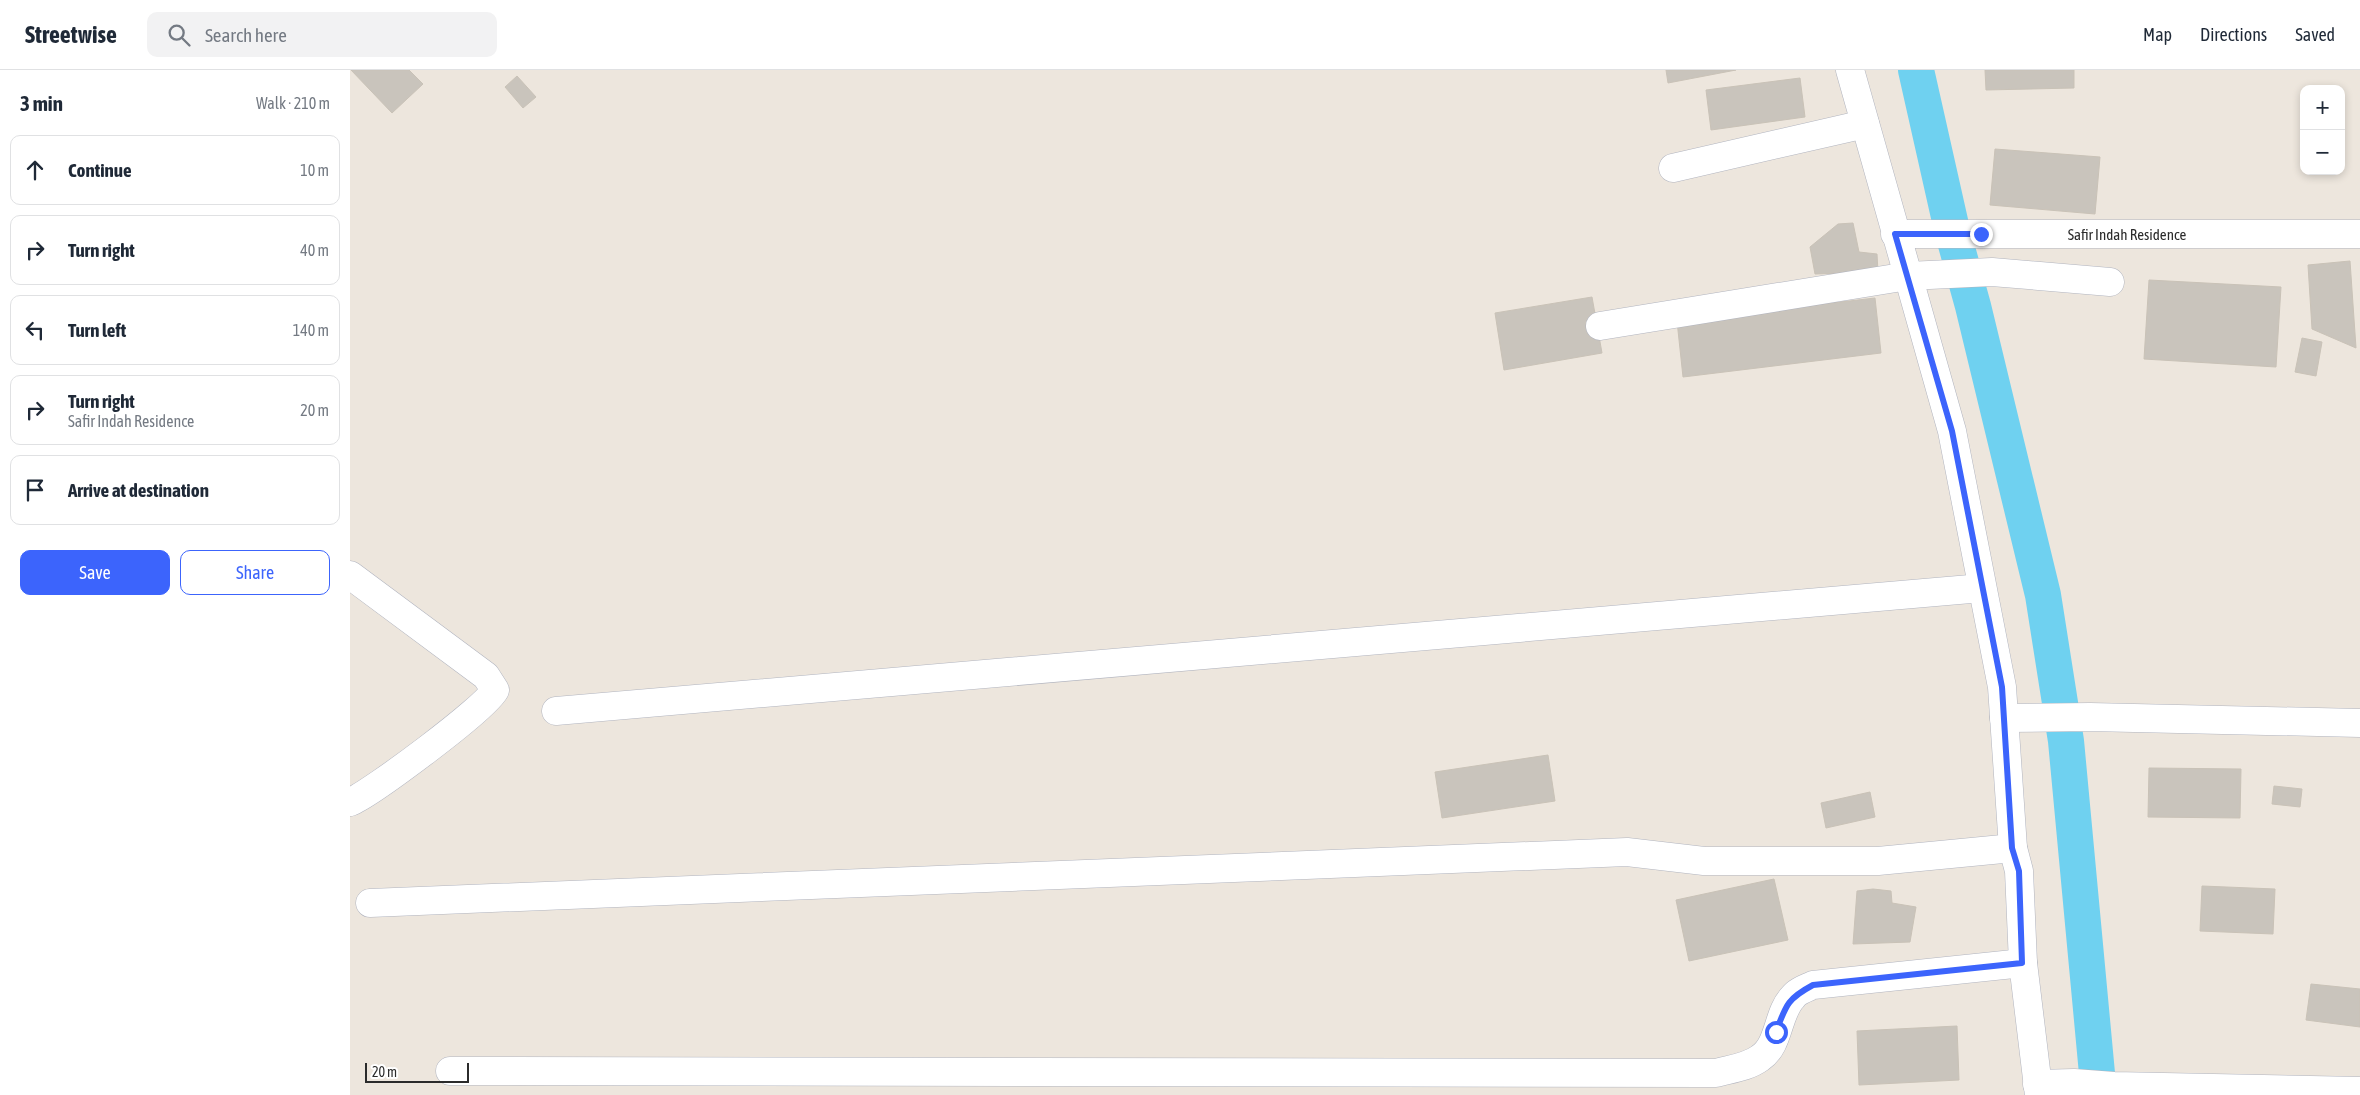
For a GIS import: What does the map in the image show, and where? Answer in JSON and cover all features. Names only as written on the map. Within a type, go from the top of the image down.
[{"type":"street","points":[[1850,70],[1895,234],[1920,276],[2002,687],[2012,848],[2019,871],[2022,963],[2038,1090],[2074,1083],[2114,1086],[2360,1092]]},
{"type":"street","points":[[1673,168],[1865,124]]},
{"type":"street","name":"Safir Indah Residence","points":[[1895,234],[2360,234]]},
{"type":"street","points":[[1600,326],[1920,276],[1992,272],[2110,282]]},
{"type":"street","points":[[350,575],[486,676],[494,690],[485,704],[462,724],[368,793],[350,802]]},
{"type":"street","points":[[556,711],[1982,588]]},
{"type":"street","points":[[2004,718],[2090,717],[2360,723]]},
{"type":"street","points":[[370,903],[1626,852],[1704,861],[1878,861],[2012,848]]},
{"type":"street","points":[[450,1071],[1716,1073],[1746,1066],[1762,1057],[1770,1047],[1784,1009],[1794,995],[1813,985],[2022,963]]},
{"type":"building","points":[[351,70],[409,70],[423,84],[392,113]]},
{"type":"building","points":[[1666,70],[1736,70],[1668,83]]},
{"type":"building","points":[[1985,70],[2074,70],[2074,88],[1986,90]]},
{"type":"building","points":[[517,76],[536,97],[523,108],[505,87]]},
{"type":"building","points":[[1800,78],[1805,117],[1711,130],[1706,90]]},
{"type":"building","points":[[1995,149],[2100,157],[2095,214],[1990,205]]},
{"type":"building","points":[[1853,223],[1859,252],[1877,254],[1878,272],[1815,274],[1810,247],[1838,224]]},
{"type":"building","points":[[2350,261],[2356,348],[2312,329],[2308,265]]},
{"type":"building","points":[[2149,280],[2281,287],[2276,367],[2144,359]]},
{"type":"building","points":[[1592,297],[1602,353],[1504,370],[1495,313]]},
{"type":"building","points":[[1875,298],[1881,353],[1683,377],[1677,321]]},
{"type":"building","points":[[2302,338],[2322,342],[2316,376],[2295,372]]},
{"type":"building","points":[[1548,755],[1555,801],[1442,818],[1435,772]]},
{"type":"building","points":[[2149,768],[2241,769],[2240,818],[2148,817]]},
{"type":"building","points":[[2274,786],[2302,789],[2300,807],[2272,804]]},
{"type":"building","points":[[1870,792],[1875,817],[1826,828],[1821,803]]},
{"type":"building","points":[[1774,879],[1788,940],[1689,961],[1676,900]]},
{"type":"building","points":[[2202,886],[2275,889],[2273,934],[2200,931]]},
{"type":"building","points":[[1873,889],[1891,891],[1892,903],[1916,907],[1910,942],[1853,944],[1857,891]]},
{"type":"building","points":[[2311,984],[2360,989],[2360,1027],[2306,1020]]},
{"type":"building","points":[[1957,1026],[1959,1080],[1859,1085],[1857,1031]]},
{"type":"waterway","points":[[1916,70],[1952,230],[1973,306],[2043,595],[2066,741],[2099,1095]]},
{"type":"route","points":[[1776,1032],[1784,1009],[1794,995],[1813,985],[2022,963],[2019,871],[2012,848],[2002,687],[1952,431],[1895,234],[1981,234]]}]
